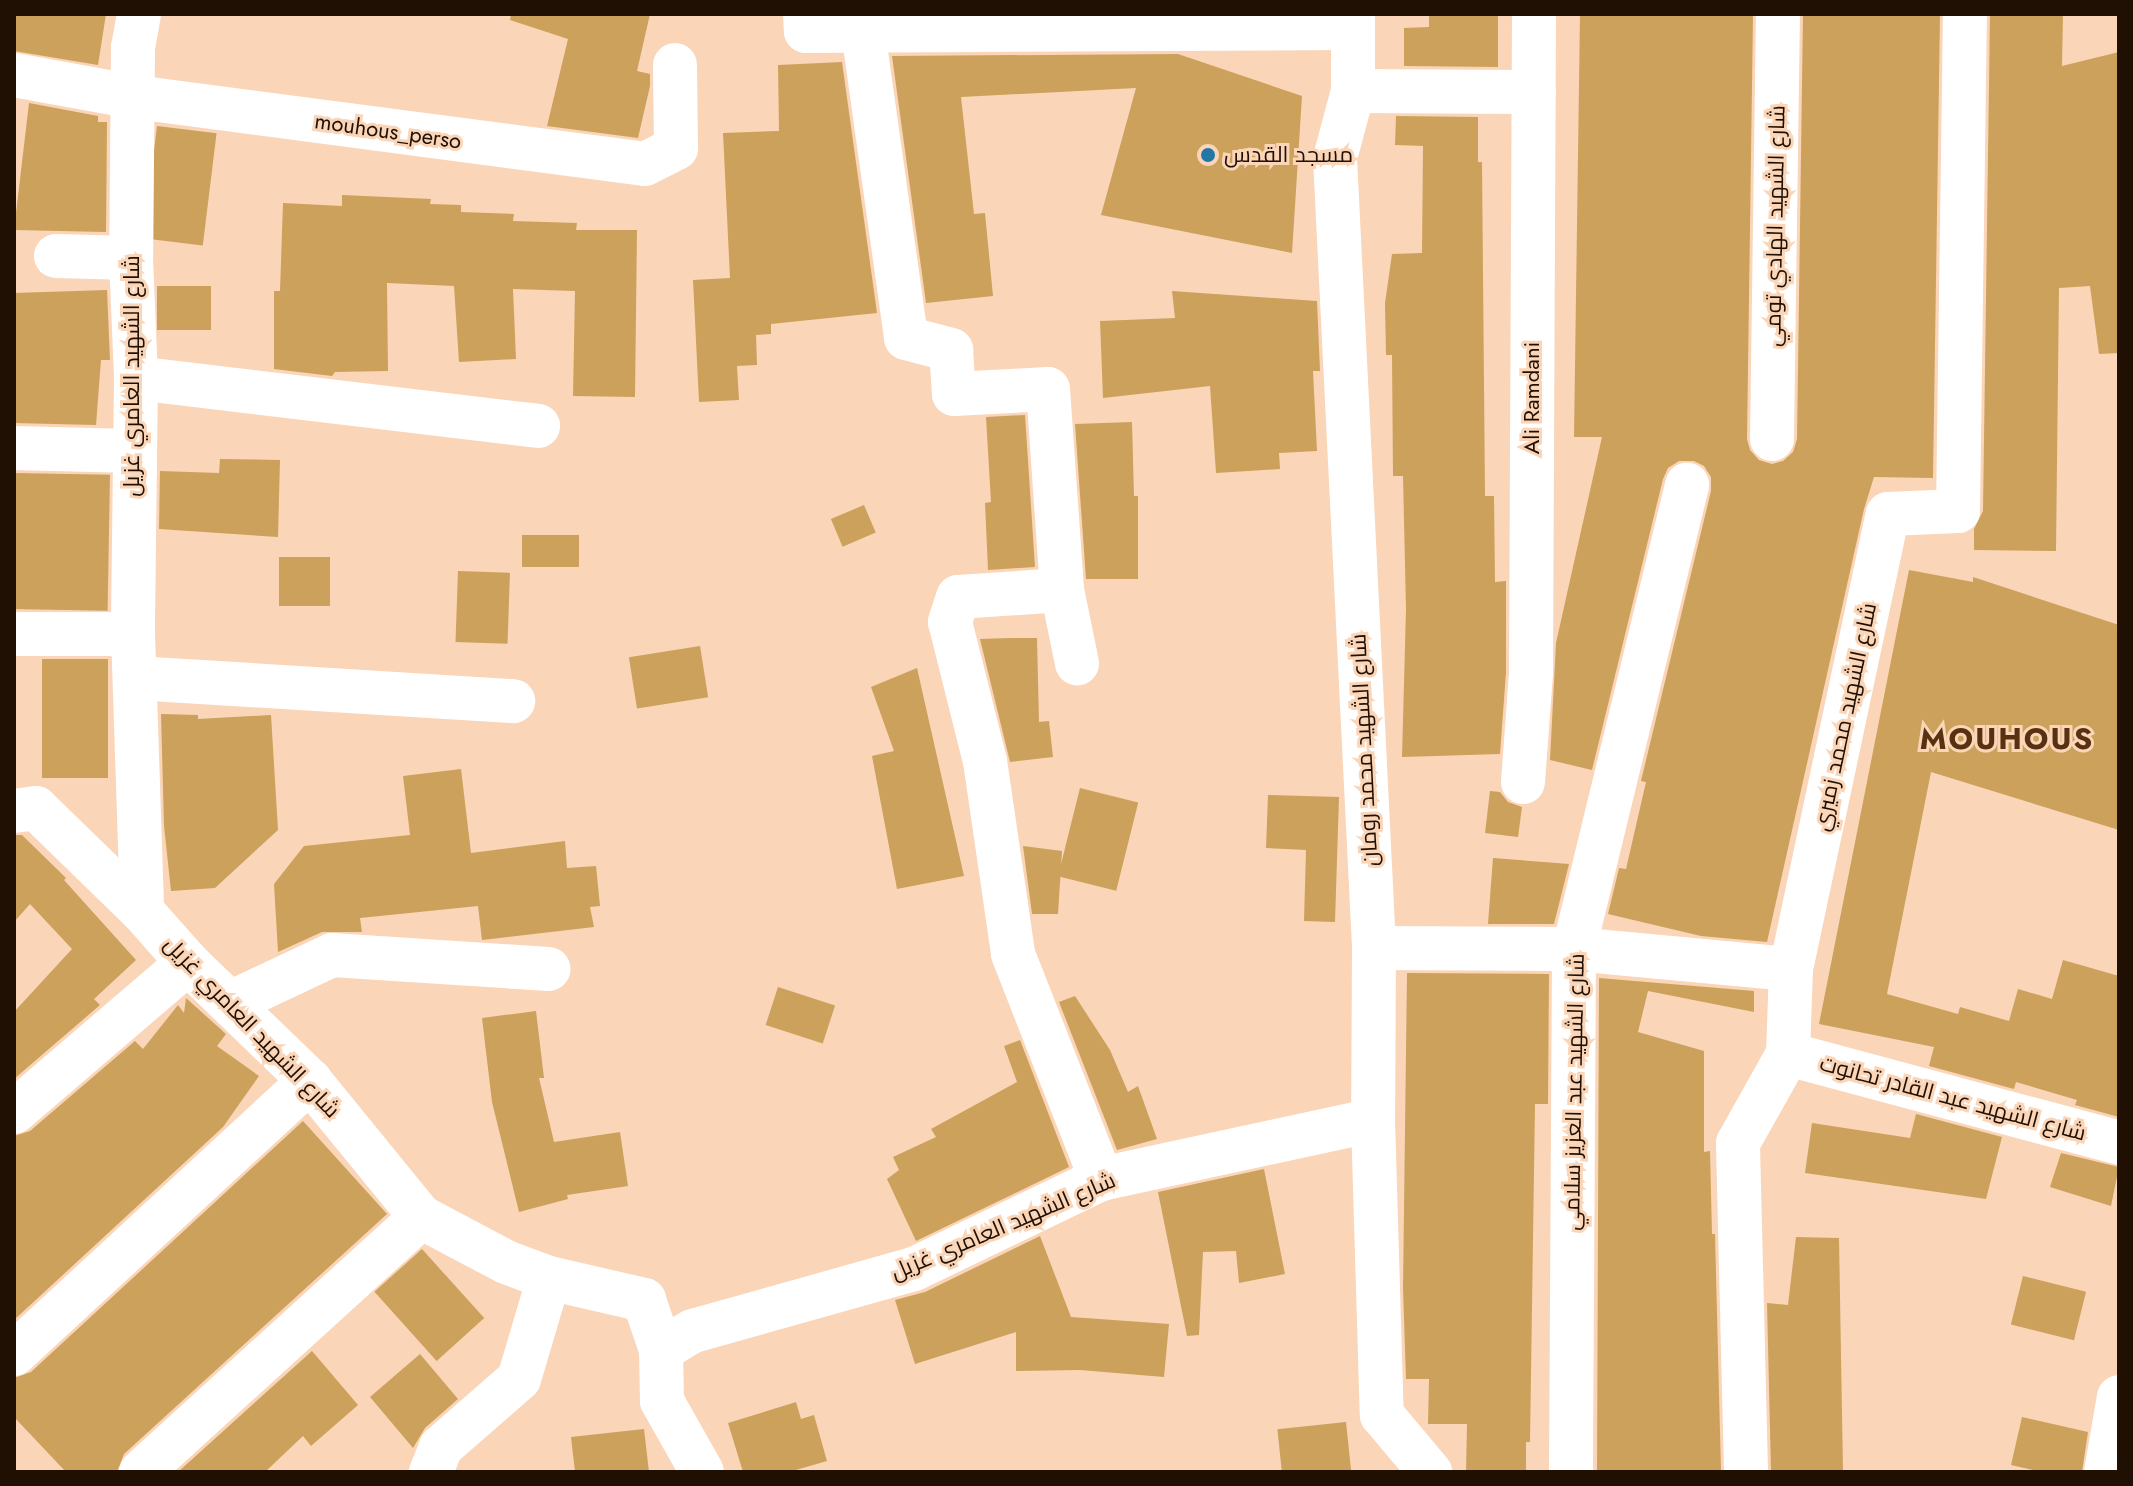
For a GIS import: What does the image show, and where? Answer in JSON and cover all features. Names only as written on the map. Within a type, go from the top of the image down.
[{"type":"street","name":"شارع الشهيد العامري غزيل","points":[[139,14],[133,47],[135,97],[131,258],[136,378],[132,451],[133,634],[142,911],[188,963],[310,1081],[421,1217],[506,1262],[549,1278],[644,1300],[661,1350],[693,1331],[914,1269],[1101,1179],[1373,1120]]},
{"type":"street","points":[[805,14],[806,31],[1353,21]]},
{"type":"street","name":"Ali Ramdani","points":[[1523,782],[1531,673],[1534,14]]},
{"type":"street","name":"شارع الشهيد الهادي تومي","points":[[1772,439],[1778,14]]},
{"type":"street","name":"شارع الشهيد محمد زميري","points":[[1746,1472],[1738,1143],[1788,1054],[1791,969],[1888,514],[1958,511],[1965,14]]},
{"type":"street","name":"شارع الشهيد محمد رومان","points":[[1353,21],[1353,91],[1335,158],[1374,948],[1373,1120],[1382,1415],[1430,1472]]},
{"type":"street","points":[[863,31],[906,338],[951,350],[954,394],[1048,389],[1062,590],[1077,663]]},
{"type":"street","name":"mouhous_perso","points":[[14,75],[135,97],[645,164],[676,148],[675,65]]},
{"type":"street","points":[[1353,91],[1534,92]]},
{"type":"street","points":[[56,256],[131,258]]},
{"type":"street","points":[[136,378],[538,426]]},
{"type":"street","points":[[14,448],[132,451]]},
{"type":"street","name":"شارع الشهيد عبد العزيز سلامي","points":[[1571,1472],[1574,949],[1687,485]]},
{"type":"street","points":[[1062,590],[958,597],[950,622],[985,761],[1013,954],[1101,1179]]},
{"type":"street","points":[[14,634],[133,634]]},
{"type":"street","points":[[135,678],[513,701]]},
{"type":"street","points":[[14,811],[36,808],[142,911]]},
{"type":"street","points":[[1374,948],[1574,949],[1717,965],[1791,969]]},
{"type":"street","points":[[230,1003],[332,955],[549,969]]},
{"type":"street","points":[[14,1112],[188,963]]},
{"type":"street","name":"شارع الشهيد عبد القادر تحانوت","points":[[1788,1054],[2119,1143]]},
{"type":"street","points":[[14,1354],[310,1081]]},
{"type":"street","points":[[141,1472],[421,1217]]},
{"type":"street","points":[[431,1472],[441,1447],[519,1379],[549,1278]]},
{"type":"street","points":[[661,1350],[662,1401],[702,1472]]},
{"type":"street","points":[[2106,1472],[2119,1397]]},
{"type":"building","points":[[14,14],[106,14],[98,65],[14,51]]},
{"type":"building","points":[[511,14],[650,14],[637,71],[650,74],[638,138],[547,126],[568,39],[510,20]]},
{"type":"building","points":[[1429,14],[1498,14],[1498,67],[1404,66],[1404,28],[1429,27]]},
{"type":"building","points":[[1580,14],[1753,14],[1747,439],[1750,450],[1759,460],[1772,464],[1783,461],[1793,452],[1797,439],[1803,14],[1940,14],[1933,478],[1874,477],[1864,509],[1767,942],[1701,936],[1608,914],[1619,868],[1626,869],[1646,782],[1641,781],[1711,491],[1711,477],[1704,466],[1694,461],[1679,461],[1668,468],[1663,479],[1592,770],[1550,760],[1556,643],[1602,437],[1574,437]]},
{"type":"building","points":[[1990,14],[2063,14],[2062,66],[2119,52],[2119,353],[2099,354],[2090,286],[2059,288],[2056,551],[1974,550],[1974,529],[1983,511]]},
{"type":"building","points":[[1178,54],[1302,96],[1292,253],[1101,215],[1136,88],[961,97],[974,214],[985,213],[993,296],[926,303],[892,56]]},
{"type":"building","points":[[842,62],[877,313],[771,324],[771,334],[756,335],[757,365],[737,366],[739,400],[699,402],[693,280],[730,278],[723,133],[779,131],[778,65]]},
{"type":"building","points":[[29,103],[98,116],[98,122],[107,122],[106,232],[14,230]]},
{"type":"building","points":[[1396,116],[1478,117],[1478,162],[1482,162],[1485,496],[1494,496],[1495,582],[1506,581],[1506,672],[1500,754],[1402,757],[1406,609],[1403,476],[1393,476],[1392,355],[1386,355],[1385,303],[1392,254],[1422,253],[1423,146],[1395,145]]},
{"type":"building","points":[[157,126],[217,133],[203,245],[143,238]]},
{"type":"building","points":[[342,195],[431,199],[430,204],[461,205],[461,212],[514,214],[513,221],[577,223],[576,230],[637,230],[635,397],[573,396],[575,291],[513,289],[516,359],[459,362],[454,286],[387,283],[388,371],[335,372],[332,376],[274,369],[274,291],[280,291],[283,203],[342,206]]},
{"type":"building","points":[[157,286],[211,286],[211,330],[157,330]]},
{"type":"building","points":[[107,290],[110,360],[101,360],[96,425],[14,423],[14,293]]},
{"type":"building","points":[[1172,291],[1317,301],[1320,371],[1313,371],[1317,451],[1279,453],[1280,469],[1216,473],[1210,386],[1103,398],[1100,321],[1175,318]]},
{"type":"building","points":[[1025,415],[1035,567],[988,570],[985,503],[991,502],[986,417]]},
{"type":"building","points":[[1132,422],[1134,496],[1138,496],[1138,579],[1086,579],[1075,424]]},
{"type":"building","points":[[220,459],[280,460],[278,537],[159,529],[160,471],[219,473]]},
{"type":"building","points":[[14,473],[110,475],[108,611],[14,609]]},
{"type":"building","points":[[864,505],[876,533],[843,547],[831,519]]},
{"type":"building","points":[[522,535],[579,535],[579,567],[522,567]]},
{"type":"building","points":[[279,557],[330,557],[330,606],[279,606]]},
{"type":"building","points":[[1909,570],[1973,582],[1973,577],[2119,625],[2119,830],[1931,772],[1887,994],[1958,1014],[1960,1007],[2009,1021],[2018,989],[2052,999],[2063,960],[2119,976],[2119,1117],[2075,1105],[2077,1100],[2016,1082],[2014,1089],[1929,1066],[1934,1047],[1819,1024]]},
{"type":"building","points":[[458,571],[510,573],[507,644],[456,642]]},
{"type":"building","points":[[1037,638],[1039,722],[1049,721],[1053,757],[1010,762],[980,639]]},
{"type":"building","points":[[700,646],[708,697],[637,709],[629,657]]},
{"type":"building","points":[[42,659],[108,659],[108,778],[42,778]]},
{"type":"building","points":[[917,668],[964,876],[897,889],[872,756],[894,751],[871,687]]},
{"type":"building","points":[[161,714],[198,715],[198,719],[271,715],[278,830],[215,888],[171,891],[164,826]]},
{"type":"building","points":[[461,769],[471,853],[565,841],[567,868],[596,866],[600,906],[590,907],[594,927],[482,940],[478,906],[360,918],[362,932],[322,932],[278,952],[274,884],[304,846],[410,835],[403,776]]},
{"type":"building","points":[[1080,788],[1138,803],[1116,891],[1058,876]]},
{"type":"building","points":[[1490,791],[1500,792],[1508,802],[1522,807],[1518,837],[1485,833]]},
{"type":"building","points":[[1268,795],[1339,797],[1335,922],[1304,921],[1306,850],[1266,848]]},
{"type":"building","points":[[14,835],[22,835],[66,878],[64,880],[136,960],[94,999],[100,1005],[14,1079],[14,1012],[72,949],[30,904],[14,922]]},
{"type":"building","points":[[1023,846],[1062,851],[1058,914],[1032,914]]},
{"type":"building","points":[[1493,858],[1569,864],[1554,924],[1488,924]]},
{"type":"building","points":[[1407,973],[1549,974],[1548,1104],[1535,1104],[1530,1442],[1526,1442],[1526,1472],[1466,1472],[1467,1424],[1428,1424],[1429,1379],[1406,1379],[1403,1288]]},
{"type":"building","points":[[1599,978],[1754,991],[1754,1012],[1648,991],[1638,1032],[1704,1051],[1704,1152],[1710,1151],[1712,1234],[1715,1234],[1721,1472],[1597,1472]]},
{"type":"building","points":[[778,987],[835,1006],[823,1044],[766,1025]]},
{"type":"building","points":[[1075,996],[1110,1050],[1128,1092],[1138,1086],[1157,1139],[1117,1150],[1059,1002]]},
{"type":"building","points":[[186,998],[226,1034],[217,1046],[259,1076],[223,1127],[14,1320],[14,1136],[30,1131],[135,1041],[143,1049],[178,1005],[184,1013]]},
{"type":"building","points":[[536,1011],[544,1078],[539,1078],[554,1142],[620,1132],[628,1186],[567,1195],[568,1199],[519,1212],[492,1102],[482,1018]]},
{"type":"building","points":[[1020,1040],[1069,1167],[916,1241],[887,1179],[899,1170],[893,1157],[936,1137],[931,1129],[1017,1082],[1004,1046]]},
{"type":"building","points":[[1916,1114],[2002,1137],[1986,1199],[1805,1173],[1812,1123],[1910,1138]]},
{"type":"building","points":[[303,1121],[387,1214],[124,1454],[117,1472],[66,1472],[14,1417],[14,1378],[31,1372]]},
{"type":"building","points":[[2061,1153],[2119,1167],[2111,1206],[2050,1187]]},
{"type":"building","points":[[1264,1169],[1285,1274],[1239,1283],[1236,1251],[1203,1252],[1199,1335],[1187,1336],[1158,1192]]},
{"type":"building","points":[[1040,1236],[1071,1317],[1169,1324],[1164,1377],[1080,1370],[1016,1371],[1016,1332],[915,1364],[895,1300],[925,1292]]},
{"type":"building","points":[[1796,1237],[1839,1238],[1843,1472],[1771,1472],[1767,1303],[1788,1305]]},
{"type":"building","points":[[422,1249],[484,1318],[437,1361],[374,1292]]},
{"type":"building","points":[[2023,1276],[2086,1292],[2074,1340],[2011,1325]]},
{"type":"building","points":[[312,1351],[358,1405],[311,1446],[303,1436],[265,1472],[178,1472]]},
{"type":"building","points":[[420,1354],[458,1399],[425,1428],[413,1448],[370,1397]]},
{"type":"building","points":[[796,1402],[801,1419],[814,1415],[827,1461],[789,1472],[743,1472],[728,1423]]},
{"type":"building","points":[[2022,1417],[2088,1432],[2082,1472],[2042,1472],[2011,1465]]},
{"type":"building","points":[[1346,1422],[1351,1472],[1282,1472],[1277,1429]]},
{"type":"building","points":[[644,1429],[649,1472],[575,1472],[571,1437]]},
{"type":"place","name":"مسجد القدس","points":[[1208,155]]},
{"type":"district","name":"MOUHOUS","points":[[2007,739]]}]
